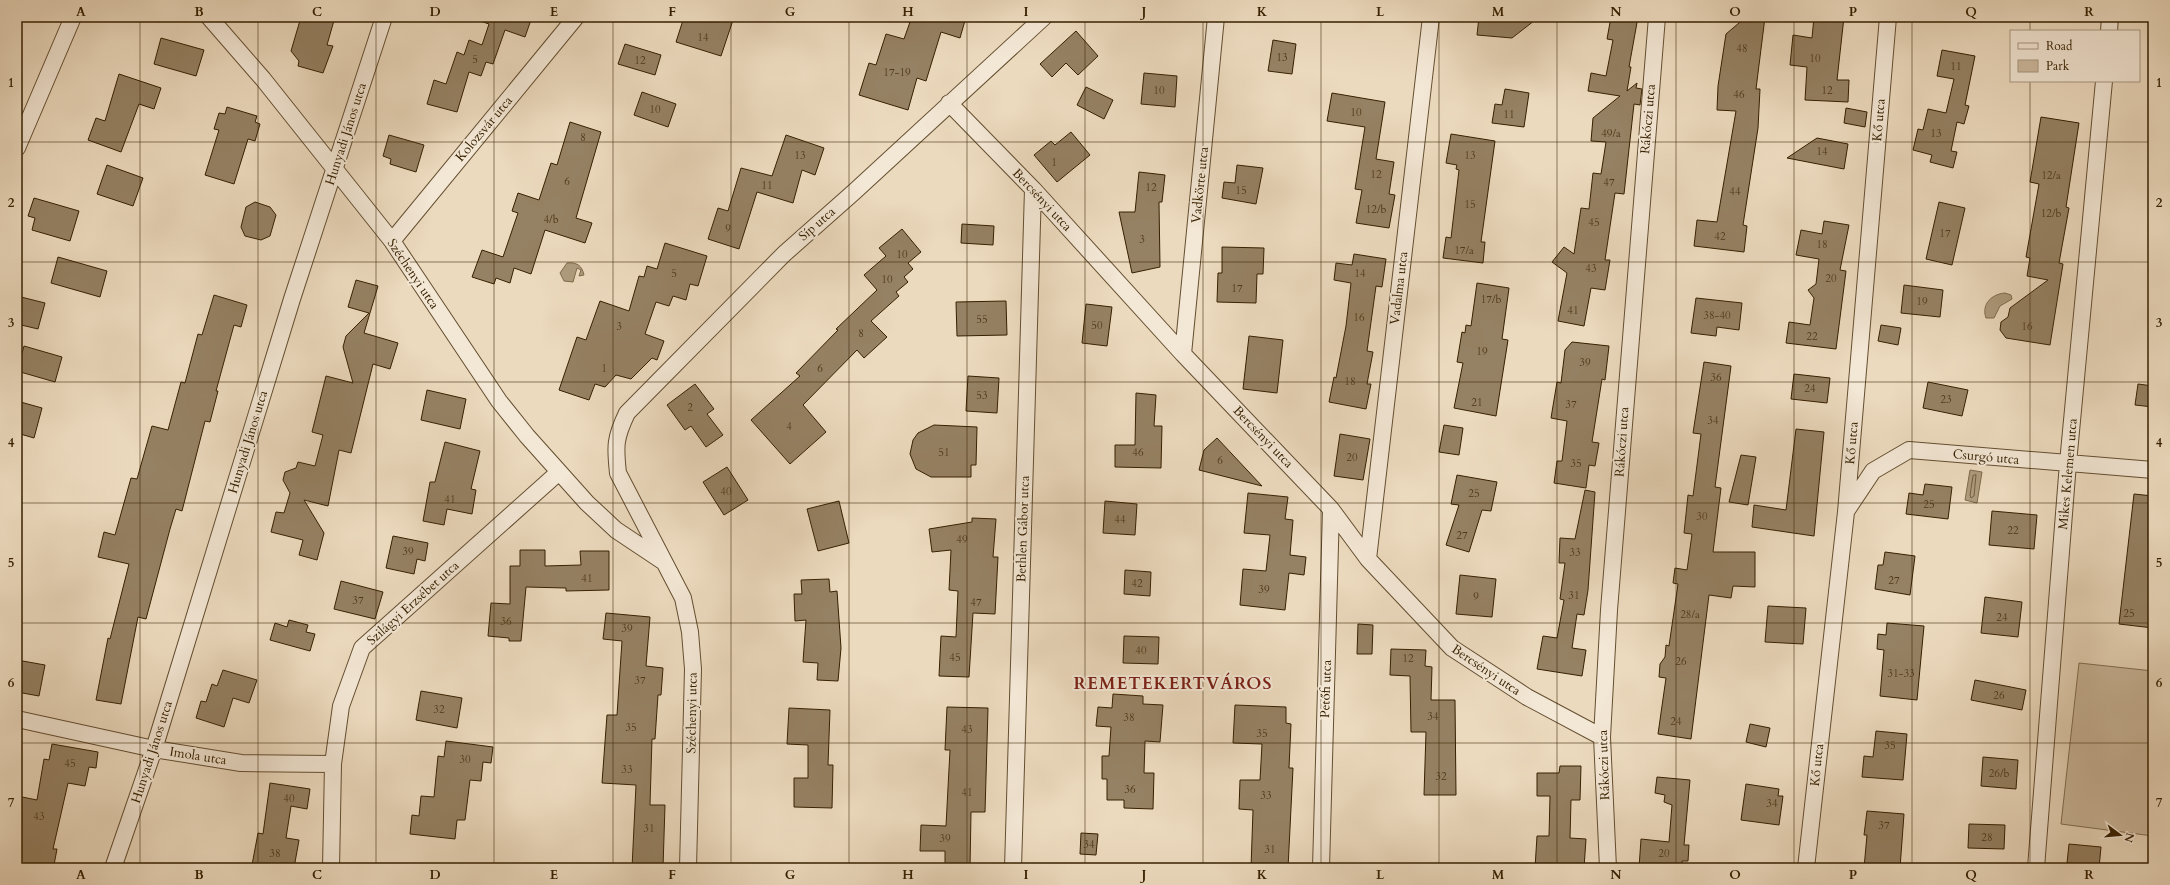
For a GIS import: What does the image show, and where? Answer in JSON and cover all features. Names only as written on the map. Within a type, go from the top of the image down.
[{"type":"street","points":[[17,148],[74,17]]},
{"type":"street","name":"Széchenyi utca","points":[[209,17],[263,79],[392,241],[499,401],[559,472],[616,530],[665,563]]},
{"type":"street","name":"Hunyadi János utca","points":[[113,868],[154,749],[290,307],[336,169],[384,17]]},
{"type":"street","name":"Kolozsvár utca","points":[[392,241],[576,17]]},
{"type":"street","name":"Síp utca","points":[[615,450],[617,433],[627,413],[779,258],[1044,17]]},
{"type":"street","name":"Vadkörte utca","points":[[1183,354],[1216,17]]},
{"type":"street","name":"Vadalma utca","points":[[1368,559],[1431,17]]},
{"type":"street","name":"Rákóczi utca","points":[[1608,868],[1602,737],[1610,602],[1657,17]]},
{"type":"street","name":"Kő utca","points":[[1806,868],[1846,512],[1888,17]]},
{"type":"street","points":[[2109,30],[2110,17]]},
{"type":"street","name":"Mikes Kelemen utca","points":[[2036,868],[2068,463],[2104,82]]},
{"type":"street","name":"Bercsényi utca","points":[[949,103],[1033,189],[1183,354],[1331,509],[1368,559],[1452,648],[1527,697],[1602,737]]},
{"type":"street","name":"Bethlen Gábor utca","points":[[1013,868],[1033,189]]},
{"type":"street","name":"Széchenyi utca","points":[[615,450],[618,473],[643,518],[683,598],[690,632],[692,656],[688,868]]},
{"type":"street","name":"Csurgó utca","points":[[1846,512],[1873,471],[1909,450],[2153,470]]},
{"type":"street","name":"Szilágyi Erzsébet utca","points":[[331,868],[333,764],[341,706],[362,648],[559,472]]},
{"type":"street","name":"Petőfi utca","points":[[1321,868],[1331,509]]},
{"type":"street","points":[[616,530],[630,534],[638,528],[643,518]]},
{"type":"street","name":"Imola utca","points":[[17,718],[154,749],[240,763],[333,764]]},
{"type":"green space","points":[[2079,663],[2153,671],[2153,836],[2061,824]]},
{"type":"water","points":[[567,263],[578,265],[582,269],[584,275],[579,276],[581,270],[577,268],[573,282],[564,281],[560,273]]},
{"type":"water","points":[[2005,293],[2011,295],[2012,299],[2000,306],[1994,318],[1986,318],[1986,304],[1996,295]]},
{"type":"water","points":[[1970,470],[1982,472],[1977,503],[1965,500]]},
{"type":"building","points":[[301,17],[335,17],[327,45],[333,46],[323,73],[298,66],[299,61],[291,51]]},
{"type":"building","points":[[475,17],[532,17],[525,37],[505,30],[493,64],[486,62],[481,76],[469,72],[457,112],[427,104],[434,80],[446,84],[457,52],[464,55],[469,40],[482,45],[489,24],[474,19]]},
{"type":"building","points":[[684,17],[734,17],[721,56],[676,42]]},
{"type":"building","points":[[905,17],[966,17],[960,38],[941,32],[926,81],[917,78],[908,110],[859,95],[869,63],[876,65],[886,34],[904,39],[910,22],[904,21]]},
{"type":"building","points":[[1479,17],[1539,17],[1512,38],[1477,35]]},
{"type":"building","points":[[1611,17],[1638,17],[1629,67],[1631,67],[1627,91],[1637,83],[1636,88],[1642,89],[1640,105],[1634,104],[1624,194],[1615,193],[1605,260],[1610,260],[1605,290],[1591,288],[1584,326],[1558,321],[1567,273],[1552,262],[1564,247],[1574,254],[1581,208],[1589,209],[1593,173],[1601,174],[1606,142],[1591,141],[1593,118],[1620,96],[1588,91],[1591,73],[1606,76],[1613,40],[1607,39]]},
{"type":"building","points":[[1746,17],[1765,17],[1756,89],[1760,89],[1758,128],[1743,225],[1747,226],[1744,252],[1694,246],[1697,220],[1717,222],[1736,111],[1717,110],[1718,86],[1726,34]]},
{"type":"building","points":[[1814,17],[1844,17],[1837,80],[1849,80],[1848,102],[1805,100],[1807,67],[1790,65],[1793,35],[1812,38]]},
{"type":"building","points":[[1076,31],[1098,56],[1078,75],[1066,63],[1052,77],[1040,64]]},
{"type":"building","points":[[161,38],[204,50],[196,76],[154,64]]},
{"type":"building","points":[[1273,40],[1296,44],[1292,74],[1268,71]]},
{"type":"building","points":[[625,44],[661,55],[655,75],[618,64]]},
{"type":"building","points":[[1942,50],[1975,56],[1965,105],[1969,106],[1964,124],[1957,122],[1951,151],[1957,152],[1953,168],[1930,162],[1932,155],[1913,150],[1918,129],[1923,130],[1928,109],[1946,113],[1954,79],[1937,76]]},
{"type":"building","points":[[1144,73],[1177,76],[1175,107],[1141,104]]},
{"type":"building","points":[[119,74],[161,88],[154,109],[139,104],[121,152],[88,140],[96,118],[105,121]]},
{"type":"building","points":[[1086,87],[1113,100],[1104,119],[1077,105]]},
{"type":"building","points":[[1505,89],[1529,93],[1524,127],[1492,123],[1495,104],[1502,105]]},
{"type":"building","points":[[642,92],[676,104],[668,127],[634,115]]},
{"type":"building","points":[[1332,93],[1385,102],[1376,159],[1394,162],[1389,194],[1395,195],[1389,228],[1356,223],[1362,190],[1355,189],[1365,127],[1327,121]]},
{"type":"building","points":[[227,107],[257,116],[255,122],[260,124],[255,141],[248,139],[234,184],[205,175],[219,130],[214,129],[219,113],[225,114]]},
{"type":"building","points":[[1846,108],[1867,112],[1865,127],[1844,123]]},
{"type":"building","points":[[2041,117],[2079,123],[2066,207],[2069,208],[2059,263],[2063,264],[2050,345],[2006,338],[2000,330],[2001,322],[2008,317],[2010,308],[2048,280],[2027,276],[2030,258],[2026,257],[2039,184],[2030,182]]},
{"type":"building","points":[[570,122],[601,132],[576,218],[592,223],[585,243],[545,230],[531,274],[514,268],[510,283],[496,278],[494,284],[472,277],[482,250],[503,257],[518,213],[512,211],[518,193],[539,200],[551,163],[557,165]]},
{"type":"building","points":[[1071,132],[1090,155],[1057,182],[1034,155],[1051,141],[1055,145]]},
{"type":"building","points":[[1451,134],[1495,141],[1481,242],[1485,242],[1483,263],[1443,258],[1446,237],[1451,238],[1459,170],[1456,169],[1457,165],[1446,163]]},
{"type":"building","points":[[389,135],[424,145],[416,172],[390,164],[391,159],[383,156]]},
{"type":"building","points":[[786,135],[824,148],[815,175],[802,170],[793,203],[757,192],[739,249],[708,239],[718,208],[728,211],[741,168],[772,176]]},
{"type":"building","points":[[1817,138],[1848,144],[1844,169],[1787,158]]},
{"type":"building","points":[[107,165],[143,178],[133,206],[97,194]]},
{"type":"building","points":[[1237,165],[1263,168],[1256,204],[1222,198],[1224,182],[1235,183]]},
{"type":"building","points":[[1139,172],[1165,175],[1162,202],[1159,202],[1160,267],[1132,273],[1119,212],[1135,212]]},
{"type":"building","points":[[34,198],[79,211],[70,241],[32,230],[35,218],[28,216]]},
{"type":"building","points":[[255,202],[270,207],[276,215],[270,236],[261,240],[245,236],[241,227],[246,207]]},
{"type":"building","points":[[1939,202],[1965,208],[1952,265],[1926,259]]},
{"type":"building","points":[[1824,221],[1849,225],[1840,270],[1846,271],[1836,349],[1786,343],[1789,322],[1810,325],[1814,298],[1808,290],[1816,284],[1819,259],[1796,255],[1801,230],[1822,234]]},
{"type":"building","points":[[962,224],[994,226],[993,245],[961,243]]},
{"type":"building","points":[[902,229],[921,252],[908,263],[913,269],[904,277],[908,282],[896,292],[899,296],[871,321],[887,337],[864,358],[857,350],[803,405],[826,432],[790,464],[751,420],[800,376],[796,373],[838,330],[836,329],[877,290],[864,275],[886,256],[879,248]]},
{"type":"building","points":[[665,243],[707,256],[698,286],[690,284],[686,300],[673,296],[669,306],[656,302],[645,334],[664,341],[657,360],[652,358],[631,379],[616,375],[605,387],[595,384],[589,400],[559,390],[577,337],[586,340],[600,301],[629,311],[639,276],[644,277],[647,266],[657,269]]},
{"type":"building","points":[[1222,247],[1264,248],[1263,274],[1257,274],[1256,303],[1217,302],[1218,273],[1222,273]]},
{"type":"building","points":[[1354,254],[1386,259],[1382,287],[1376,286],[1367,351],[1373,352],[1367,384],[1371,384],[1366,409],[1329,402],[1334,377],[1336,378],[1346,326],[1351,283],[1334,280],[1336,263],[1352,265]]},
{"type":"building","points":[[58,257],[107,271],[100,297],[51,283]]},
{"type":"building","points":[[356,280],[378,286],[364,333],[398,343],[390,369],[373,364],[351,453],[339,450],[328,506],[304,500],[324,533],[317,560],[299,555],[303,540],[271,532],[276,512],[284,513],[290,493],[283,480],[285,472],[296,468],[298,462],[315,466],[323,435],[312,432],[326,376],[353,383],[343,347],[346,336],[369,313],[348,307]]},
{"type":"building","points":[[1477,283],[1509,288],[1502,339],[1508,340],[1496,416],[1454,408],[1463,363],[1457,362],[1462,332],[1465,333],[1466,325],[1471,326]]},
{"type":"building","points":[[1904,285],[1943,290],[1940,317],[1901,313]]},
{"type":"building","points":[[214,295],[247,305],[241,327],[234,325],[216,391],[218,391],[210,422],[205,421],[182,511],[176,509],[146,619],[138,617],[121,704],[96,700],[108,638],[110,639],[129,564],[98,557],[104,532],[115,535],[131,478],[137,479],[152,426],[168,430],[181,382],[185,383],[198,334],[202,335]]},
{"type":"building","points":[[21,297],[45,303],[38,329],[17,324],[17,309]]},
{"type":"building","points":[[1696,298],[1742,303],[1739,330],[1717,327],[1716,336],[1691,333]]},
{"type":"building","points":[[1006,301],[1007,335],[957,336],[956,302]]},
{"type":"building","points":[[1086,304],[1112,307],[1107,346],[1082,343]]},
{"type":"building","points":[[1881,325],[1901,328],[1898,345],[1878,341]]},
{"type":"building","points":[[1249,336],[1283,340],[1277,393],[1243,389]]},
{"type":"building","points":[[1572,342],[1609,346],[1605,380],[1602,379],[1592,442],[1599,443],[1595,466],[1589,465],[1586,488],[1554,483],[1557,461],[1562,461],[1567,421],[1551,418],[1557,382],[1561,383],[1565,350]]},
{"type":"building","points":[[24,346],[62,357],[55,382],[17,371]]},
{"type":"building","points":[[1704,362],[1731,366],[1715,487],[1721,488],[1713,552],[1755,552],[1755,587],[1733,586],[1731,598],[1709,595],[1691,739],[1658,734],[1666,678],[1659,677],[1660,664],[1665,657],[1666,645],[1669,646],[1678,584],[1673,583],[1675,568],[1687,570],[1692,534],[1684,533],[1688,495],[1693,496],[1701,434],[1693,433]]},
{"type":"building","points":[[1794,374],[1830,378],[1827,403],[1791,399]]},
{"type":"building","points":[[968,376],[999,378],[997,413],[966,411]]},
{"type":"building","points":[[1928,382],[1968,390],[1962,416],[1923,408]]},
{"type":"building","points":[[695,384],[714,409],[707,414],[723,435],[706,447],[691,426],[685,430],[667,405]]},
{"type":"building","points":[[2138,384],[2153,386],[2153,407],[2135,405]]},
{"type":"building","points":[[427,390],[466,399],[460,429],[421,420]]},
{"type":"building","points":[[1136,393],[1156,395],[1154,426],[1162,426],[1161,468],[1115,467],[1115,445],[1135,445]]},
{"type":"building","points":[[17,401],[42,408],[34,438],[17,433]]},
{"type":"building","points":[[934,425],[977,427],[976,465],[971,465],[971,477],[931,477],[916,469],[910,454],[913,440],[918,433]]},
{"type":"building","points":[[1444,425],[1463,428],[1459,455],[1439,452]]},
{"type":"building","points":[[1796,429],[1824,432],[1814,536],[1752,527],[1754,505],[1786,510]]},
{"type":"building","points":[[1340,434],[1370,439],[1363,480],[1334,476]]},
{"type":"building","points":[[1217,438],[1262,486],[1199,470],[1204,450]]},
{"type":"building","points":[[445,442],[480,451],[471,489],[476,490],[472,514],[447,509],[444,525],[423,521],[430,482],[435,482]]},
{"type":"building","points":[[1741,455],[1756,457],[1748,505],[1729,502]]},
{"type":"building","points":[[727,467],[748,500],[724,515],[703,482]]},
{"type":"building","points":[[1457,475],[1497,482],[1491,511],[1482,510],[1469,552],[1446,545],[1459,505],[1451,504]]},
{"type":"building","points":[[1925,484],[1952,487],[1948,519],[1906,514],[1909,493],[1923,495]]},
{"type":"building","points":[[1585,490],[1595,492],[1588,590],[1584,615],[1577,614],[1572,648],[1586,650],[1582,676],[1537,669],[1543,636],[1557,638],[1564,600],[1560,599],[1565,563],[1559,563],[1560,538],[1575,539]]},
{"type":"building","points":[[1248,493],[1288,497],[1285,519],[1293,520],[1290,555],[1306,557],[1304,575],[1289,573],[1285,610],[1240,605],[1243,569],[1266,571],[1270,535],[1244,533]]},
{"type":"building","points":[[2134,494],[2153,496],[2153,628],[2119,624]]},
{"type":"building","points":[[839,501],[849,543],[818,551],[807,509]]},
{"type":"building","points":[[1105,501],[1137,504],[1135,535],[1103,533]]},
{"type":"building","points":[[1992,511],[2037,515],[2034,549],[1989,545]]},
{"type":"building","points":[[972,518],[996,519],[993,557],[998,557],[995,614],[973,613],[969,677],[939,676],[941,636],[956,637],[958,591],[949,590],[951,550],[932,552],[929,529],[972,522]]},
{"type":"building","points":[[393,536],[428,543],[425,561],[417,559],[414,574],[386,568]]},
{"type":"building","points":[[520,550],[545,550],[545,566],[581,565],[580,551],[609,551],[609,590],[566,591],[566,588],[526,587],[521,641],[509,641],[509,638],[488,636],[491,603],[510,604],[510,566],[520,566]]},
{"type":"building","points":[[1885,552],[1915,556],[1910,595],[1875,589],[1878,565],[1883,565]]},
{"type":"building","points":[[1125,570],[1151,572],[1150,596],[1124,594]]},
{"type":"building","points":[[1460,575],[1496,579],[1492,617],[1456,614]]},
{"type":"building","points":[[829,579],[830,592],[837,591],[841,648],[838,681],[817,680],[818,663],[803,662],[806,620],[795,621],[794,594],[802,594],[801,580]]},
{"type":"building","points":[[341,581],[383,592],[375,619],[334,609]]},
{"type":"building","points":[[1985,597],[2022,602],[2018,637],[1981,633]]},
{"type":"building","points":[[1768,606],[1806,608],[1803,644],[1765,642]]},
{"type":"building","points":[[606,613],[650,617],[646,666],[663,668],[661,695],[658,695],[655,739],[652,739],[650,805],[665,805],[663,868],[632,868],[636,785],[602,783],[607,715],[617,715],[622,641],[603,639]]},
{"type":"building","points":[[289,620],[308,625],[306,632],[315,634],[310,651],[270,640],[275,623],[287,627]]},
{"type":"building","points":[[1887,623],[1924,626],[1917,700],[1880,696],[1884,650],[1877,649],[1878,634],[1886,635]]},
{"type":"building","points":[[1358,624],[1373,625],[1372,654],[1357,654]]},
{"type":"building","points":[[1124,636],[1159,637],[1158,664],[1123,663]]},
{"type":"building","points":[[1391,649],[1426,650],[1425,666],[1432,667],[1431,700],[1455,700],[1456,795],[1424,795],[1426,732],[1411,732],[1410,676],[1390,675]]},
{"type":"building","points":[[17,660],[45,665],[39,696],[17,692]]},
{"type":"building","points":[[223,670],[257,680],[249,703],[233,698],[224,727],[196,718],[201,701],[206,702],[212,684],[217,686]]},
{"type":"building","points":[[1975,680],[2026,690],[2022,710],[1971,700]]},
{"type":"building","points":[[421,691],[462,698],[457,728],[416,720]]},
{"type":"building","points":[[1113,694],[1143,696],[1143,704],[1163,705],[1160,742],[1145,741],[1144,773],[1154,773],[1153,809],[1124,808],[1124,800],[1107,800],[1107,779],[1102,779],[1102,756],[1109,756],[1111,727],[1096,726],[1098,707],[1112,708]]},
{"type":"building","points":[[1235,705],[1286,707],[1286,723],[1291,724],[1289,768],[1293,768],[1288,868],[1251,868],[1253,810],[1239,809],[1240,780],[1260,780],[1262,744],[1233,743]]},
{"type":"building","points":[[947,707],[988,708],[985,812],[971,812],[970,868],[945,868],[945,851],[920,851],[921,825],[946,826],[950,750],[945,750]]},
{"type":"building","points":[[789,708],[830,710],[828,765],[833,765],[832,808],[794,807],[794,778],[808,778],[808,745],[787,744]]},
{"type":"building","points":[[1750,724],[1770,728],[1766,747],[1746,742]]},
{"type":"building","points":[[1876,731],[1907,734],[1903,780],[1862,777],[1864,756],[1873,757]]},
{"type":"building","points":[[446,741],[493,747],[491,763],[483,762],[481,781],[470,780],[465,820],[457,820],[455,839],[410,834],[412,815],[419,816],[421,796],[434,797],[438,756],[444,757]]},
{"type":"building","points":[[52,744],[98,752],[96,768],[89,767],[85,786],[68,783],[53,849],[57,849],[54,865],[47,864],[46,868],[17,868],[17,796],[37,800],[44,759],[49,760]]},
{"type":"building","points":[[1983,757],[2018,760],[2016,789],[1981,786]]},
{"type":"building","points":[[1560,766],[1581,766],[1580,800],[1571,800],[1570,838],[1586,839],[1584,868],[1535,868],[1537,836],[1549,836],[1550,796],[1537,796],[1537,773],[1559,773]]},
{"type":"building","points":[[1657,777],[1690,780],[1684,845],[1689,845],[1688,861],[1682,861],[1682,868],[1639,868],[1641,839],[1669,842],[1672,805],[1664,802],[1665,795],[1655,793]]},
{"type":"building","points":[[270,783],[310,789],[307,809],[291,806],[286,838],[299,840],[294,868],[268,868],[252,865],[258,833],[263,834]]},
{"type":"building","points":[[1746,784],[1779,789],[1778,796],[1783,796],[1779,825],[1741,820]]},
{"type":"building","points":[[1867,811],[1904,814],[1900,868],[1864,868],[1867,835],[1864,835]]},
{"type":"building","points":[[1969,824],[2005,825],[2004,849],[1968,848]]},
{"type":"building","points":[[1081,833],[1098,834],[1096,855],[1080,854]]},
{"type":"building","points":[[2069,844],[2101,847],[2099,868],[2074,868],[2075,864],[2067,863]]},
{"type":"district","name":"REMETEKERTVÁROS","points":[[1173,683]]}]
